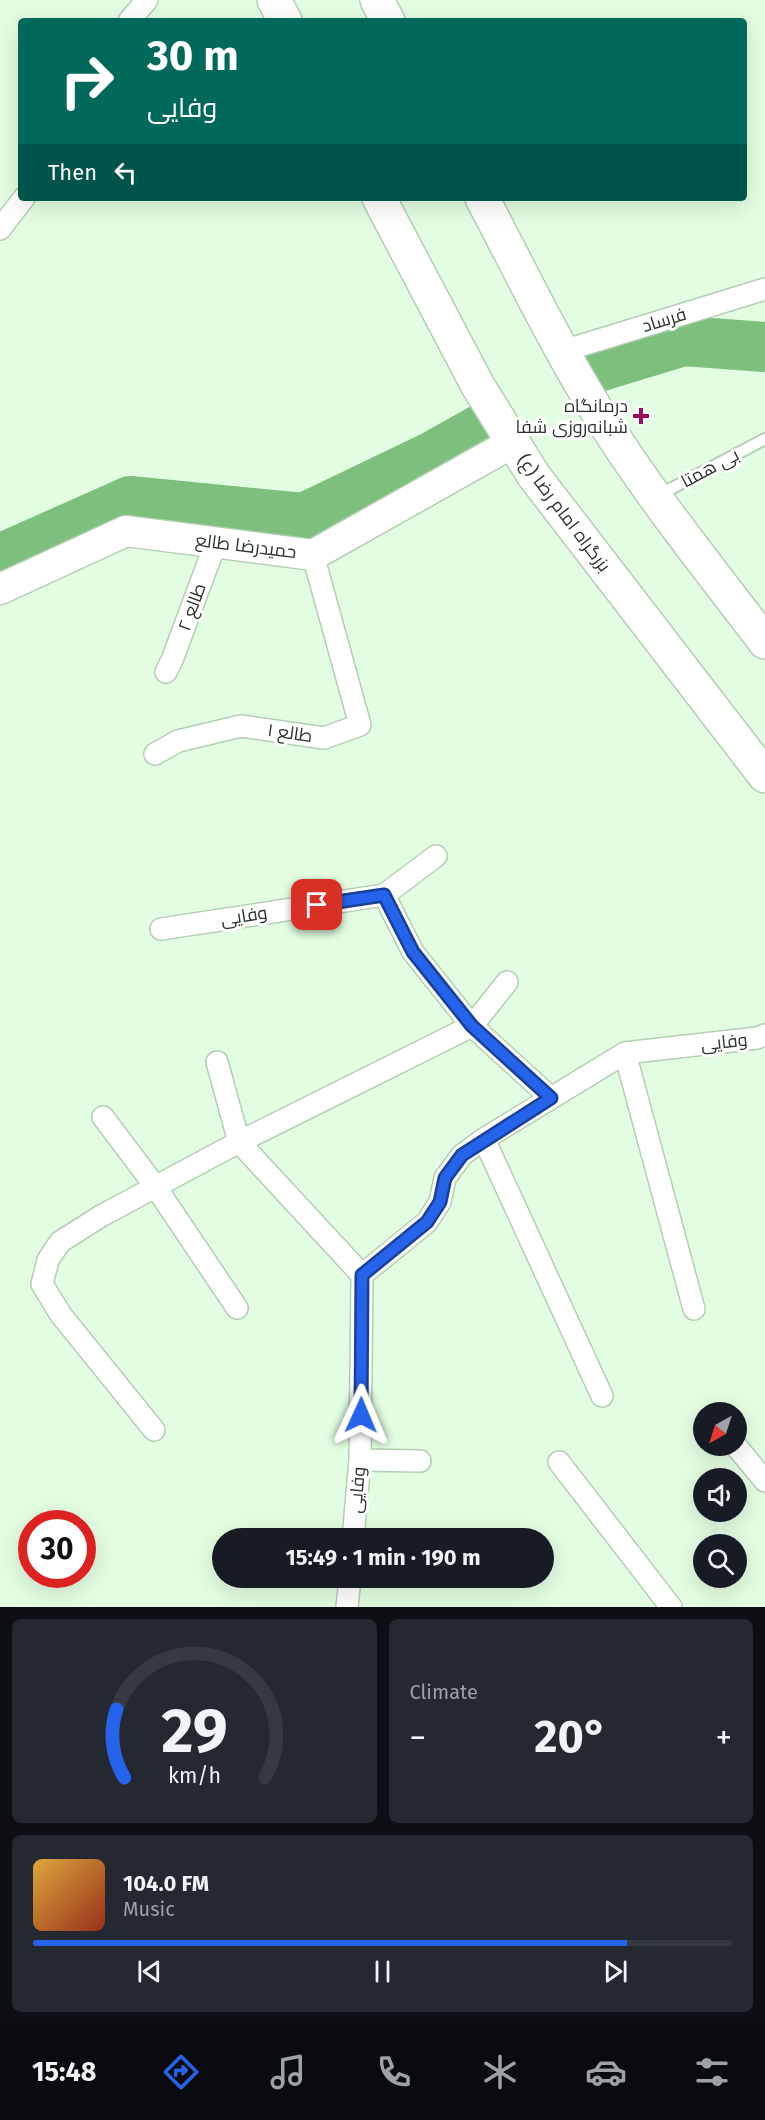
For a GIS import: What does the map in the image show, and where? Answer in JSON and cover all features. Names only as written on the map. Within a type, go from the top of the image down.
[{"type":"highway","points":[[274,0],[283,18]]},
{"type":"highway","points":[[377,0],[386,18]]},
{"type":"highway","name":"بزرگراه امام رضا (ع)","points":[[381,201],[478,386],[534,476],[765,776]]},
{"type":"highway","points":[[484,201],[598,413],[655,498],[765,642]]},
{"type":"main road","name":"حمیدرضا طالع","points":[[0,589],[126,531],[313,555],[512,443]]},
{"type":"street","points":[[132,18],[147,0]]},
{"type":"street","points":[[0,229],[22,201]]},
{"type":"street","name":"فرساد","points":[[563,351],[765,289]]},
{"type":"street","name":"طالع ۲","points":[[166,672],[216,542]]},
{"type":"street","name":"طالع ۱","points":[[155,754],[178,741],[241,726],[324,738],[360,725],[313,555]]},
{"type":"street","points":[[436,856],[384,895],[413,952],[472,1026],[551,1098]]},
{"type":"street","name":"وفایی","points":[[161,929],[384,895]]},
{"type":"street","points":[[154,1430],[61,1315],[42,1284],[48,1260],[60,1242],[155,1186],[472,1026],[507,982]]},
{"type":"street","name":"وفایی","points":[[354,1528],[360,1460],[362,1275],[427,1222],[440,1202],[445,1178],[462,1155],[484,1139],[625,1053],[757,1038],[765,1035]]},
{"type":"street","points":[[625,1053],[694,1309]]},
{"type":"street","points":[[217,1062],[239,1142],[362,1275]]},
{"type":"street","points":[[104,1117],[155,1186],[237,1308]]},
{"type":"street","points":[[484,1139],[602,1396]]},
{"type":"street","points":[[744,1456],[765,1481]]},
{"type":"street","points":[[360,1460],[420,1461]]},
{"type":"street","points":[[559,1462],[671,1607]]},
{"type":"street","points":[[347,1607],[349,1588]]},
{"type":"lane","name":"بی همتا","points":[[655,498],[765,439]]},
{"type":"waterway","points":[[588,370],[683,341],[765,347]]},
{"type":"waterway","points":[[0,559],[130,501],[304,518],[431,457],[483,428]]},
{"type":"place","name":"درمانگاه شبانه‌روزی شفا","points":[[641,416]]},
{"type":"route","points":[[317,905],[384,895],[413,952],[472,1026],[551,1098],[462,1155],[445,1178],[440,1202],[427,1222],[362,1275],[361,1415]]}]
